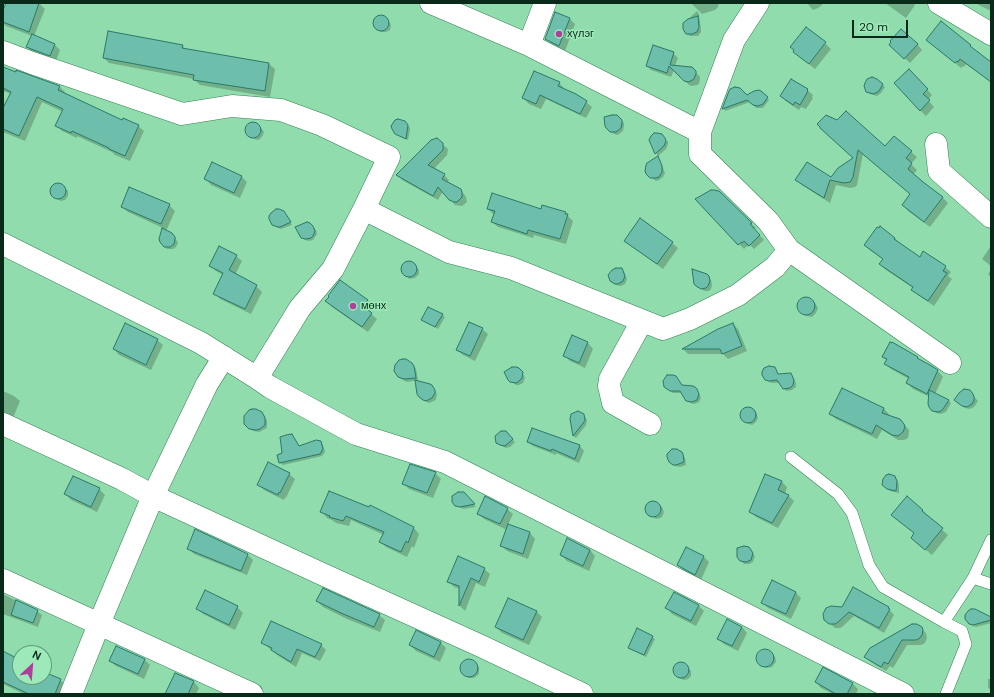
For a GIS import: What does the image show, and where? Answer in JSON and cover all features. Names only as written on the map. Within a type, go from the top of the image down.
[{"type":"street","points":[[431,3],[529,45],[700,132]]},
{"type":"street","points":[[529,45],[546,3]]},
{"type":"street","points":[[758,3],[734,40],[700,132],[700,154],[768,221],[789,250],[950,362]]},
{"type":"street","points":[[939,3],[991,34]]},
{"type":"street","points":[[3,52],[182,114],[232,106],[281,110],[322,125],[389,157],[333,269],[300,308],[257,378]]},
{"type":"street","points":[[936,144],[939,171],[991,217]]},
{"type":"street","points":[[364,209],[449,252],[512,268],[663,329],[690,319],[738,295],[775,267],[789,250]]},
{"type":"street","points":[[3,244],[201,343],[270,387],[356,434],[444,462],[903,694]]},
{"type":"street","points":[[642,321],[610,379],[608,386],[613,402],[650,424]]},
{"type":"street","points":[[71,694],[153,496],[207,384],[224,358]]},
{"type":"street","points":[[3,424],[122,479],[153,496],[482,646],[582,694]]},
{"type":"street","points":[[3,580],[252,694]]},
{"type":"lane","points":[[791,457],[838,494],[852,513],[869,564],[883,587],[962,631],[966,644],[946,694]]},
{"type":"lane","points":[[944,622],[973,578],[991,540]]},
{"type":"lane","points":[[973,578],[991,584]]},
{"type":"building","points":[[6,3],[39,3],[29,32],[3,22],[3,10]]},
{"type":"building","points":[[555,12],[570,18],[559,46],[545,39]]},
{"type":"building","points":[[381,15],[387,17],[389,23],[387,29],[381,31],[375,29],[373,23],[375,17]]},
{"type":"building","points":[[698,16],[699,27],[697,32],[686,34],[683,29],[683,23],[688,19]]},
{"type":"building","points":[[941,21],[991,62],[991,82],[960,59],[955,63],[926,40]]},
{"type":"building","points":[[806,27],[826,42],[809,64],[793,52],[794,50],[790,47]]},
{"type":"building","points":[[901,29],[918,44],[904,59],[889,45],[891,42],[890,41]]},
{"type":"building","points":[[108,31],[183,45],[182,48],[269,63],[265,91],[193,80],[194,75],[103,58]]},
{"type":"building","points":[[32,34],[55,44],[50,56],[26,47]]},
{"type":"building","points":[[653,45],[674,52],[670,65],[692,67],[696,71],[694,79],[689,82],[684,81],[669,66],[667,73],[646,66]]},
{"type":"building","points":[[3,67],[16,72],[16,70],[60,86],[58,90],[122,120],[123,118],[139,125],[125,156],[72,131],[71,133],[55,126],[63,109],[37,97],[19,136],[3,129],[3,108],[11,92],[3,88]]},
{"type":"building","points":[[909,69],[928,89],[923,94],[930,100],[920,111],[894,83]]},
{"type":"building","points":[[534,71],[560,82],[558,86],[587,101],[580,114],[540,95],[536,104],[522,98]]},
{"type":"building","points":[[872,77],[883,84],[879,91],[874,94],[866,92],[864,86],[867,79]]},
{"type":"building","points":[[791,79],[808,89],[800,105],[795,102],[793,105],[780,96]]},
{"type":"building","points":[[735,87],[740,88],[747,95],[759,90],[768,97],[763,104],[758,106],[753,105],[747,100],[722,109],[730,89]]},
{"type":"building","points":[[846,111],[885,146],[894,136],[912,151],[906,158],[912,163],[908,169],[943,197],[924,222],[902,205],[910,194],[858,150],[853,177],[850,182],[844,183],[830,180],[824,198],[795,180],[807,162],[831,177],[838,168],[853,158],[817,124],[826,115],[837,120]]},
{"type":"building","points":[[617,115],[622,120],[621,128],[616,132],[610,132],[605,126],[604,117]]},
{"type":"building","points":[[398,119],[405,121],[408,125],[406,139],[395,134],[392,129],[391,126],[395,120]]},
{"type":"building","points":[[253,122],[259,124],[261,130],[259,136],[253,138],[247,136],[245,130],[247,124]]},
{"type":"building","points":[[654,133],[662,134],[666,141],[664,146],[655,154],[649,140]]},
{"type":"building","points":[[437,138],[443,143],[443,150],[428,165],[445,174],[442,179],[461,189],[462,197],[457,202],[449,200],[438,187],[433,196],[396,175],[431,140]]},
{"type":"building","points":[[658,156],[662,166],[662,172],[659,177],[650,178],[645,171],[646,165]]},
{"type":"building","points":[[212,162],[242,176],[234,193],[204,179]]},
{"type":"building","points":[[58,183],[64,185],[66,191],[64,197],[58,199],[52,197],[50,191],[52,185]]},
{"type":"building","points":[[129,187],[170,204],[161,224],[121,207]]},
{"type":"building","points":[[711,190],[719,191],[752,223],[750,224],[760,235],[749,246],[744,241],[738,245],[695,199]]},
{"type":"building","points":[[492,193],[541,209],[542,205],[566,212],[565,214],[568,214],[560,239],[528,230],[527,234],[491,222],[495,211],[487,209]]},
{"type":"building","points":[[276,209],[284,211],[291,222],[280,227],[272,225],[269,216]]},
{"type":"building","points":[[640,218],[673,242],[657,264],[624,241]]},
{"type":"building","points":[[307,222],[313,226],[315,231],[311,238],[301,238],[295,227]]},
{"type":"building","points":[[880,226],[895,238],[894,239],[920,257],[923,251],[946,266],[943,271],[947,273],[928,301],[911,290],[913,287],[879,264],[883,259],[864,245],[877,227],[879,228]]},
{"type":"building","points":[[162,228],[172,233],[175,237],[174,244],[170,247],[164,247],[160,242],[159,239]]},
{"type":"building","points":[[219,246],[237,255],[229,270],[257,285],[245,309],[213,294],[223,273],[209,266]]},
{"type":"building","points":[[409,261],[415,263],[417,269],[415,275],[409,277],[403,275],[401,269],[403,263]]},
{"type":"building","points":[[616,268],[622,268],[625,276],[623,281],[618,284],[610,281],[608,275]]},
{"type":"building","points":[[692,269],[709,276],[710,281],[706,288],[701,289],[694,284]]},
{"type":"building","points":[[340,280],[368,300],[363,306],[372,313],[362,327],[325,301]]},
{"type":"building","points":[[802,297],[810,297],[815,302],[813,313],[810,315],[802,315],[797,310],[797,302]]},
{"type":"building","points":[[428,307],[443,314],[435,327],[421,320]]},
{"type":"building","points":[[469,322],[483,328],[470,356],[456,350]]},
{"type":"building","points":[[125,323],[158,339],[146,365],[113,349]]},
{"type":"building","points":[[733,323],[742,346],[722,354],[720,349],[682,349],[718,329]]},
{"type":"building","points":[[572,335],[588,342],[579,363],[563,356]]},
{"type":"building","points":[[890,342],[938,370],[927,394],[906,383],[909,377],[884,364],[887,359],[882,357]]},
{"type":"building","points":[[406,359],[412,363],[416,378],[404,379],[398,377],[394,371],[395,365],[399,360]]},
{"type":"building","points":[[769,366],[775,367],[778,374],[791,373],[794,380],[793,385],[790,388],[783,389],[777,380],[765,380],[762,372],[764,368]]},
{"type":"building","points":[[512,367],[519,368],[523,372],[522,378],[516,383],[510,382],[504,372]]},
{"type":"building","points":[[667,375],[676,376],[682,385],[695,387],[699,394],[697,400],[692,402],[686,401],[680,391],[670,391],[664,387],[663,381]]},
{"type":"building","points":[[415,380],[432,385],[435,393],[432,398],[426,401],[419,397],[417,394]]},
{"type":"building","points":[[842,388],[884,408],[882,413],[900,419],[905,427],[903,432],[898,436],[892,435],[876,425],[872,434],[829,414]]},
{"type":"building","points":[[964,389],[970,390],[974,397],[972,404],[967,407],[962,406],[954,400]]},
{"type":"building","points":[[929,390],[949,400],[941,411],[932,411],[929,407]]},
{"type":"building","points":[[745,407],[751,407],[756,412],[754,421],[751,423],[745,423],[740,418],[740,412]]},
{"type":"building","points":[[252,409],[262,412],[265,418],[265,425],[260,429],[249,429],[244,424],[244,416],[249,410]]},
{"type":"building","points":[[578,411],[584,414],[585,420],[573,436],[570,419],[571,414]]},
{"type":"building","points":[[532,428],[580,445],[575,459],[552,449],[551,451],[527,442]]},
{"type":"building","points":[[501,431],[506,431],[513,439],[505,446],[496,443],[495,436]]},
{"type":"building","points":[[292,434],[299,446],[316,440],[321,441],[323,449],[320,454],[279,463],[277,455],[282,453],[280,437]]},
{"type":"building","points":[[672,449],[677,449],[682,452],[684,462],[673,465],[669,462],[667,454]]},
{"type":"building","points":[[268,462],[290,473],[278,495],[257,485]]},
{"type":"building","points":[[410,464],[436,472],[427,493],[402,484]]},
{"type":"building","points":[[765,474],[782,481],[778,490],[789,495],[772,523],[749,512]]},
{"type":"building","points":[[889,474],[895,476],[897,481],[896,491],[887,489],[882,485],[883,479]]},
{"type":"building","points":[[73,476],[100,488],[91,507],[64,494]]},
{"type":"building","points":[[329,491],[369,507],[370,505],[414,527],[408,543],[406,541],[401,552],[379,542],[384,532],[346,516],[343,521],[329,517],[330,516],[320,512]]},
{"type":"building","points":[[458,492],[464,492],[475,504],[460,507],[455,506],[452,502],[452,496]]},
{"type":"building","points":[[485,496],[508,508],[500,524],[477,514]]},
{"type":"building","points":[[907,496],[923,510],[922,511],[943,528],[925,550],[911,538],[914,533],[891,515]]},
{"type":"building","points":[[653,501],[659,503],[661,509],[659,515],[653,517],[647,515],[645,509],[647,503]]},
{"type":"building","points":[[508,524],[530,532],[523,554],[500,546]]},
{"type":"building","points":[[195,529],[248,554],[241,571],[187,549]]},
{"type":"building","points":[[567,538],[590,550],[583,566],[560,555]]},
{"type":"building","points":[[744,546],[749,547],[753,553],[751,560],[746,562],[740,561],[737,557],[737,548]]},
{"type":"building","points":[[686,547],[704,556],[695,575],[677,565]]},
{"type":"building","points":[[458,556],[485,568],[479,582],[471,578],[459,606],[459,586],[447,582]]},
{"type":"building","points":[[772,580],[796,592],[786,614],[761,603]]},
{"type":"building","points":[[853,587],[889,607],[888,608],[890,609],[879,628],[849,612],[835,624],[829,624],[824,620],[823,614],[826,608],[831,606],[842,607]]},
{"type":"building","points":[[323,588],[380,614],[374,627],[316,601]]},
{"type":"building","points":[[205,590],[238,606],[229,625],[196,609]]},
{"type":"building","points":[[674,592],[699,605],[691,621],[665,608]]},
{"type":"building","points":[[508,598],[537,611],[523,640],[495,627]]},
{"type":"building","points":[[16,600],[38,610],[33,623],[11,615]]},
{"type":"building","points":[[971,609],[975,609],[991,617],[991,620],[973,625],[969,624],[965,619],[965,615]]},
{"type":"building","points":[[727,619],[742,627],[732,646],[717,639]]},
{"type":"building","points":[[271,621],[322,644],[315,657],[297,649],[291,662],[271,650],[272,648],[261,643]]},
{"type":"building","points":[[912,624],[917,624],[922,627],[922,635],[916,640],[902,640],[888,664],[884,662],[881,667],[864,657],[870,648]]},
{"type":"building","points":[[637,628],[653,636],[644,655],[628,648]]},
{"type":"building","points":[[416,630],[441,642],[434,657],[409,645]]},
{"type":"building","points":[[116,646],[145,659],[138,674],[109,661]]},
{"type":"building","points":[[765,649],[771,652],[774,658],[771,664],[765,667],[759,664],[756,658],[759,652]]},
{"type":"building","points":[[3,651],[12,656],[12,685],[52,685],[52,675],[61,679],[55,694],[29,694],[3,682]]},
{"type":"building","points":[[469,659],[475,662],[478,668],[475,674],[469,677],[463,674],[460,668],[463,662]]},
{"type":"building","points":[[681,662],[688,667],[689,670],[684,677],[681,678],[674,673],[673,670],[678,663]]},
{"type":"building","points":[[823,667],[853,683],[847,694],[836,694],[815,682]]},
{"type":"building","points":[[175,673],[194,681],[188,694],[165,694]]},
{"type":"place","name":"хүлэг","points":[[559,34]]},
{"type":"place","name":"мөнх","points":[[353,306]]}]
